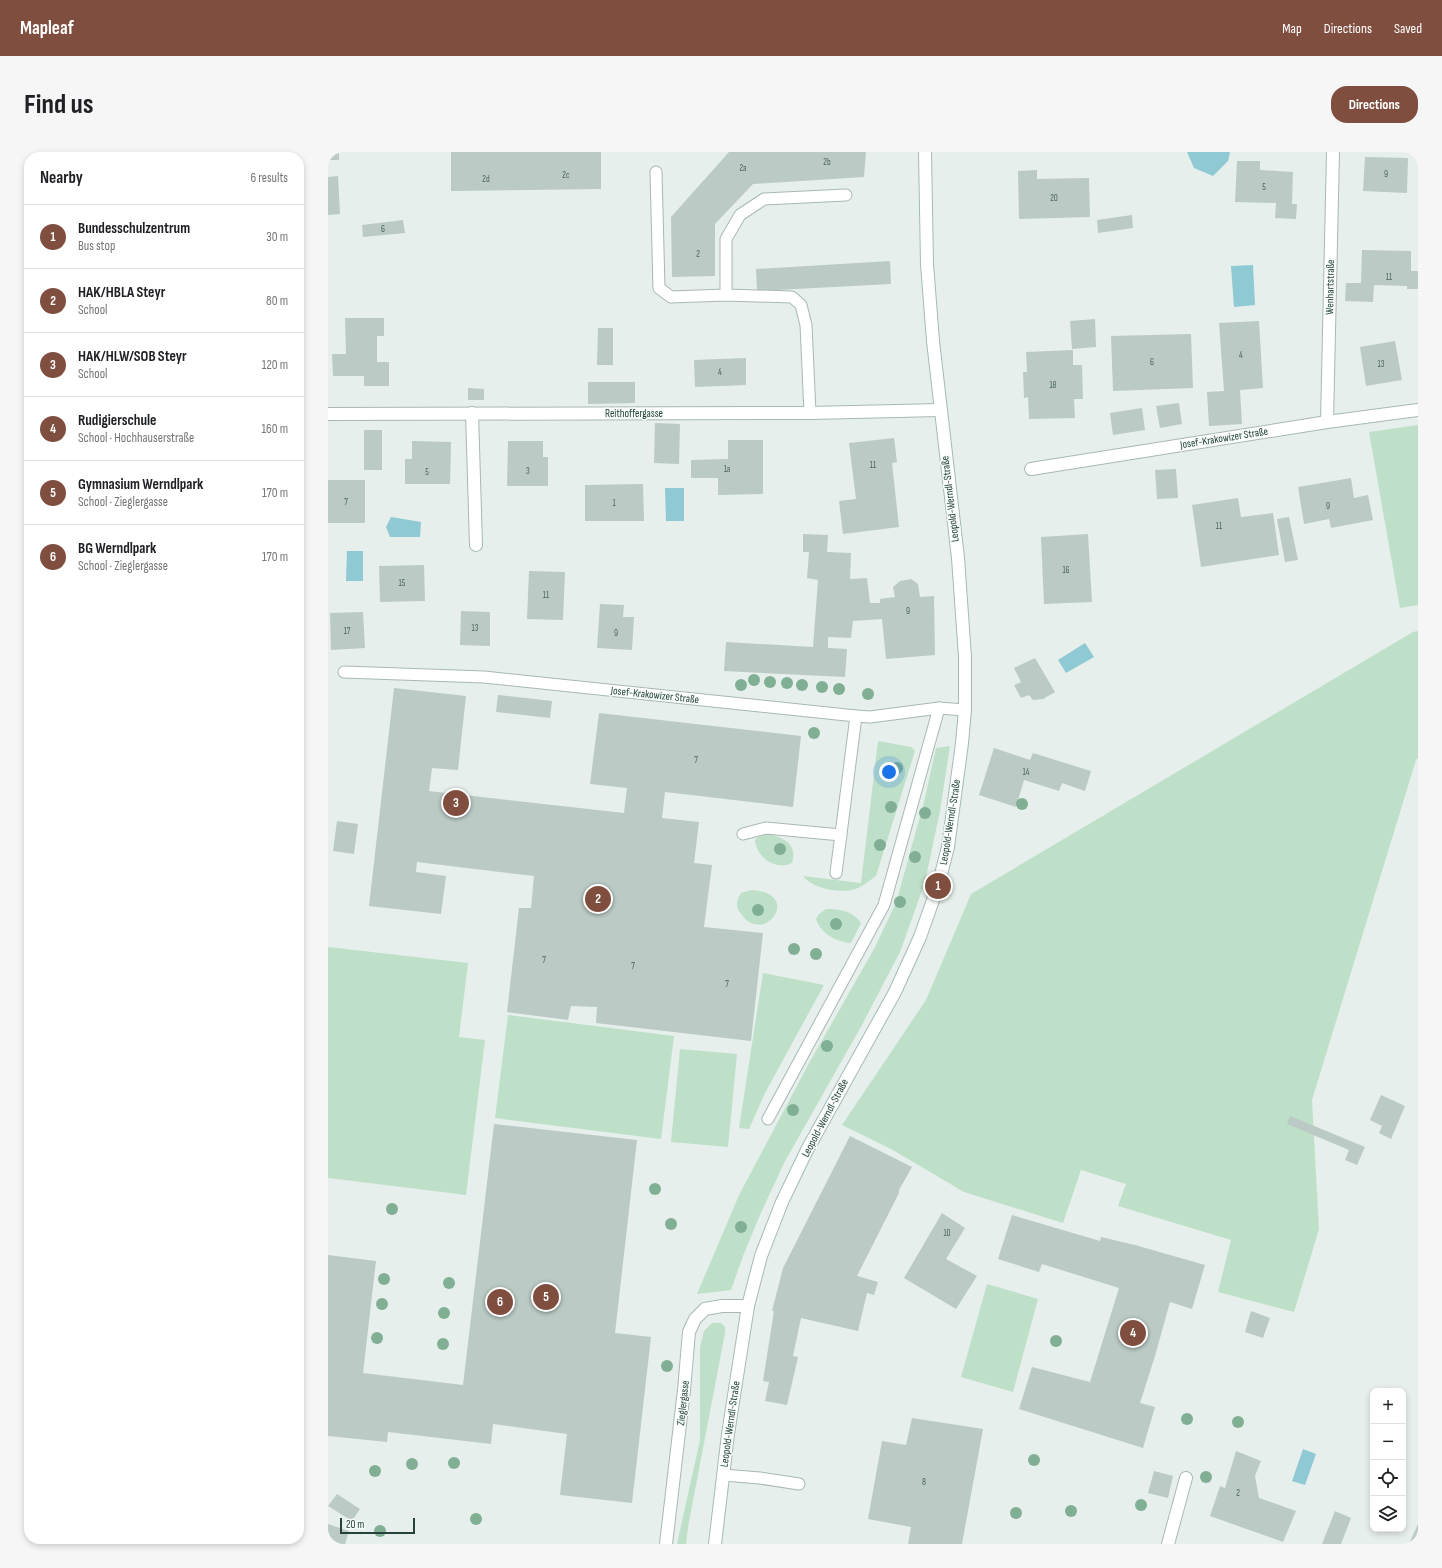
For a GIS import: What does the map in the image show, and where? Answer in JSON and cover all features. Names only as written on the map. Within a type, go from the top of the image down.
[{"type":"street","name":"Leopold-Werndl-Straße","points":[[715,1544],[723,1475],[748,1306],[761,1256],[782,1202],[807,1150],[895,992],[920,938],[938,886],[948,847],[965,710],[964,648],[958,558],[940,410],[927,264],[925,152]]},
{"type":"street","name":"Wenhartstraße","points":[[1328,422],[1333,152]]},
{"type":"street","name":"Reithoffergasse","points":[[328,414],[810,413],[940,410]]},
{"type":"street","name":"Josef-Krakowizer Straße","points":[[1031,469],[1328,422],[1418,410]]},
{"type":"street","points":[[472,413],[476,545]]},
{"type":"street","name":"Zieglergasse","points":[[666,1544],[689,1332],[695,1319],[705,1309],[722,1306],[748,1306]]},
{"type":"street","points":[[1168,1544],[1186,1478]]},
{"type":"lane","points":[[656,172],[659,288],[671,297],[726,295],[792,297],[801,305],[806,325],[810,413]]},
{"type":"lane","points":[[726,295],[726,239],[740,215],[764,199],[846,195]]},
{"type":"lane","name":"Josef-Krakowizer Straße","points":[[344,672],[484,677],[870,717],[939,708],[965,710]]},
{"type":"lane","points":[[768,1119],[884,905],[939,708]]},
{"type":"lane","points":[[836,873],[856,716]]},
{"type":"lane","points":[[743,834],[766,828],[841,835]]},
{"type":"lane","points":[[723,1475],[760,1478],[799,1484]]},
{"type":"green space","points":[[1418,425],[1418,605],[1400,608],[1369,432]]},
{"type":"green space","points":[[1418,631],[1418,758],[1416,760],[1312,1100],[1319,1229],[1294,1312],[1218,1292],[1231,1240],[1118,1206],[1126,1184],[1081,1170],[1063,1223],[964,1192],[891,1149],[842,1125],[926,1000],[971,894],[1413,632]]},
{"type":"green space","points":[[878,741],[911,747],[915,751],[876,876],[862,886],[846,891],[825,889],[812,884],[803,876],[861,883]]},
{"type":"green space","points":[[950,746],[940,811],[925,882],[900,952],[862,1025],[784,1163],[760,1215],[731,1290],[697,1294],[739,1195],[808,1065],[874,949],[896,903],[924,802],[936,748]]},
{"type":"green space","points":[[767,834],[784,839],[788,842],[793,851],[792,863],[786,865],[774,864],[763,857],[756,846],[755,840],[758,837]]},
{"type":"green space","points":[[751,890],[767,893],[775,900],[777,907],[775,915],[768,922],[760,925],[751,923],[738,909],[737,902],[741,893]]},
{"type":"green space","points":[[826,909],[850,913],[861,923],[851,943],[834,939],[821,929],[816,919],[819,914]]},
{"type":"green space","points":[[328,947],[468,963],[459,1037],[485,1040],[466,1195],[328,1178]]},
{"type":"green space","points":[[763,973],[824,985],[765,1093],[749,1129],[739,1128]]},
{"type":"green space","points":[[508,1015],[674,1036],[661,1139],[495,1118]]},
{"type":"green space","points":[[680,1049],[737,1054],[728,1147],[671,1142]]},
{"type":"green space","points":[[987,1284],[1038,1299],[1013,1392],[961,1377]]},
{"type":"green space","points":[[712,1323],[721,1323],[725,1327],[725,1333],[686,1544],[677,1544],[700,1440],[700,1347],[704,1331]]},
{"type":"water","points":[[1187,152],[1230,152],[1228,161],[1213,176],[1194,168]]},
{"type":"water","points":[[1253,265],[1255,305],[1234,307],[1231,266]]},
{"type":"water","points":[[665,488],[684,488],[684,521],[666,521]]},
{"type":"water","points":[[391,517],[421,522],[420,537],[390,537],[386,527]]},
{"type":"water","points":[[347,551],[363,551],[363,581],[346,581]]},
{"type":"water","points":[[1085,643],[1094,657],[1066,673],[1058,660]]},
{"type":"water","points":[[1303,1449],[1316,1454],[1305,1485],[1292,1481]]},
{"type":"building","points":[[328,152],[339,152],[339,160],[328,160]]},
{"type":"building","points":[[451,152],[601,152],[601,189],[451,191]]},
{"type":"building","points":[[729,152],[866,152],[864,177],[753,184],[715,224],[715,276],[672,277],[671,217]]},
{"type":"building","points":[[1365,157],[1408,158],[1407,193],[1363,191]]},
{"type":"building","points":[[1237,161],[1260,161],[1260,170],[1293,172],[1292,204],[1297,204],[1296,219],[1275,218],[1276,203],[1235,202]]},
{"type":"building","points":[[1037,170],[1037,179],[1089,178],[1090,217],[1019,219],[1018,171]]},
{"type":"building","points":[[338,176],[340,214],[328,215],[328,177]]},
{"type":"building","points":[[1132,215],[1133,228],[1098,233],[1097,220]]},
{"type":"building","points":[[403,220],[405,233],[363,237],[362,225]]},
{"type":"building","points":[[1362,250],[1411,251],[1411,271],[1418,271],[1418,289],[1407,289],[1407,286],[1374,285],[1373,302],[1345,301],[1346,283],[1361,283]]},
{"type":"building","points":[[890,261],[891,284],[757,291],[756,269]]},
{"type":"building","points":[[345,318],[384,318],[384,336],[377,336],[377,362],[389,362],[389,386],[364,386],[364,376],[333,376],[332,354],[346,354]]},
{"type":"building","points":[[1095,319],[1096,347],[1072,349],[1070,321]]},
{"type":"building","points":[[1259,321],[1263,388],[1240,390],[1242,424],[1209,426],[1207,392],[1224,391],[1219,323]]},
{"type":"building","points":[[598,328],[613,328],[613,365],[597,365]]},
{"type":"building","points":[[1191,334],[1193,388],[1113,391],[1111,336]]},
{"type":"building","points":[[1395,341],[1402,380],[1366,386],[1360,347]]},
{"type":"building","points":[[1073,350],[1073,365],[1082,365],[1083,399],[1074,399],[1075,418],[1029,419],[1028,397],[1024,398],[1023,372],[1027,372],[1026,352]]},
{"type":"building","points":[[746,358],[746,385],[695,387],[694,360]]},
{"type":"building","points":[[588,382],[635,382],[635,403],[588,404]]},
{"type":"building","points":[[468,388],[484,389],[484,400],[468,400]]},
{"type":"building","points":[[1179,403],[1182,424],[1160,428],[1156,406]]},
{"type":"building","points":[[1142,408],[1145,430],[1113,435],[1110,413]]},
{"type":"building","points":[[655,423],[680,424],[679,464],[654,463]]},
{"type":"building","points":[[364,430],[382,430],[382,470],[364,470]]},
{"type":"building","points":[[894,438],[897,462],[892,463],[899,527],[843,534],[839,501],[856,499],[849,443]]},
{"type":"building","points":[[728,440],[763,440],[763,494],[718,495],[718,478],[691,478],[691,460],[728,459]]},
{"type":"building","points":[[412,441],[451,442],[450,484],[405,484],[405,459],[412,459]]},
{"type":"building","points":[[508,441],[543,441],[543,457],[548,457],[548,486],[507,486]]},
{"type":"building","points":[[1176,469],[1178,498],[1157,499],[1155,470]]},
{"type":"building","points":[[1351,478],[1354,498],[1368,495],[1373,520],[1331,528],[1329,519],[1304,524],[1298,487]]},
{"type":"building","points":[[328,480],[365,480],[365,523],[328,523]]},
{"type":"building","points":[[643,484],[644,521],[585,521],[585,485]]},
{"type":"building","points":[[1238,498],[1241,517],[1273,513],[1279,555],[1201,567],[1192,505]]},
{"type":"building","points":[[1289,517],[1298,560],[1285,562],[1277,519]]},
{"type":"building","points":[[803,534],[828,535],[827,552],[851,553],[850,579],[867,578],[870,603],[880,603],[880,599],[895,597],[893,587],[900,581],[911,579],[918,584],[920,597],[934,596],[935,655],[886,659],[882,619],[853,621],[851,638],[828,637],[828,648],[847,649],[845,677],[724,671],[726,642],[813,647],[818,580],[807,578],[809,552],[803,552]]},
{"type":"building","points":[[1088,534],[1092,602],[1044,604],[1041,537]]},
{"type":"building","points":[[424,565],[425,601],[380,602],[379,566]]},
{"type":"building","points":[[529,571],[565,572],[563,620],[527,619]]},
{"type":"building","points":[[600,604],[624,605],[623,617],[634,617],[632,650],[597,648]]},
{"type":"building","points":[[461,611],[490,612],[490,646],[460,645]]},
{"type":"building","points":[[363,612],[365,648],[331,650],[330,613]]},
{"type":"building","points":[[1035,658],[1055,692],[1043,699],[1033,700],[1029,695],[1021,698],[1014,685],[1021,682],[1014,668]]},
{"type":"building","points":[[394,688],[466,696],[458,770],[432,768],[429,791],[624,813],[627,788],[590,784],[599,713],[801,736],[793,807],[665,792],[662,818],[699,822],[694,863],[712,865],[704,927],[763,933],[751,1041],[596,1023],[597,1007],[571,1006],[568,1020],[507,1012],[519,908],[531,908],[534,876],[417,862],[416,872],[446,876],[441,914],[369,906]]},
{"type":"building","points":[[498,695],[552,701],[550,718],[496,712]]},
{"type":"building","points":[[994,748],[1030,760],[1033,753],[1091,771],[1085,791],[1062,783],[1059,791],[1024,780],[1016,807],[979,795]]},
{"type":"building","points":[[337,821],[358,824],[354,854],[333,851]]},
{"type":"building","points":[[1381,1095],[1405,1106],[1391,1139],[1379,1133],[1382,1126],[1370,1120]]},
{"type":"building","points":[[1290,1116],[1365,1147],[1357,1165],[1345,1160],[1349,1150],[1287,1124]]},
{"type":"building","points":[[494,1124],[637,1140],[615,1333],[651,1337],[632,1503],[560,1495],[567,1434],[493,1424],[491,1444],[388,1432],[387,1442],[328,1436],[328,1255],[376,1261],[363,1373],[463,1385]]},
{"type":"building","points":[[850,1136],[912,1167],[899,1190],[899,1193],[857,1276],[878,1282],[874,1295],[867,1293],[858,1331],[801,1318],[793,1356],[798,1357],[787,1405],[765,1401],[769,1382],[763,1381],[774,1311],[772,1311],[783,1268]]},
{"type":"building","points":[[942,1213],[965,1228],[946,1259],[977,1276],[956,1309],[904,1278]]},
{"type":"building","points":[[1012,1215],[1100,1241],[1101,1237],[1205,1265],[1192,1309],[1170,1302],[1140,1403],[1155,1407],[1143,1448],[1019,1409],[1032,1367],[1090,1382],[1119,1288],[1042,1264],[1039,1272],[998,1259]]},
{"type":"building","points":[[1251,1311],[1270,1318],[1263,1338],[1245,1332]]},
{"type":"building","points":[[912,1418],[983,1429],[962,1544],[908,1544],[911,1527],[868,1519],[882,1441],[906,1445]]},
{"type":"building","points":[[1236,1451],[1261,1461],[1255,1476],[1259,1498],[1296,1511],[1283,1542],[1210,1516],[1220,1486],[1225,1488]]},
{"type":"building","points":[[1154,1471],[1173,1476],[1168,1498],[1148,1493]]},
{"type":"building","points":[[337,1494],[360,1509],[352,1521],[328,1506]]},
{"type":"building","points":[[1335,1511],[1351,1518],[1341,1544],[1322,1544]]},
{"type":"building","points":[[328,1524],[349,1531],[345,1544],[328,1544]]},
{"type":"building","points":[[1418,1524],[1418,1544],[1409,1544]]},
{"type":"place","name":"HAK/HLW/SOB Steyr","points":[[456,803]]},
{"type":"place","name":"Bundesschulzentrum","points":[[938,886]]},
{"type":"place","name":"HAK/HBLA Steyr","points":[[598,899]]},
{"type":"place","name":"Gymnasium Werndlpark","points":[[546,1297]]},
{"type":"place","name":"BG Werndlpark","points":[[500,1302]]},
{"type":"place","name":"Rudigierschule","points":[[1133,1333]]}]
